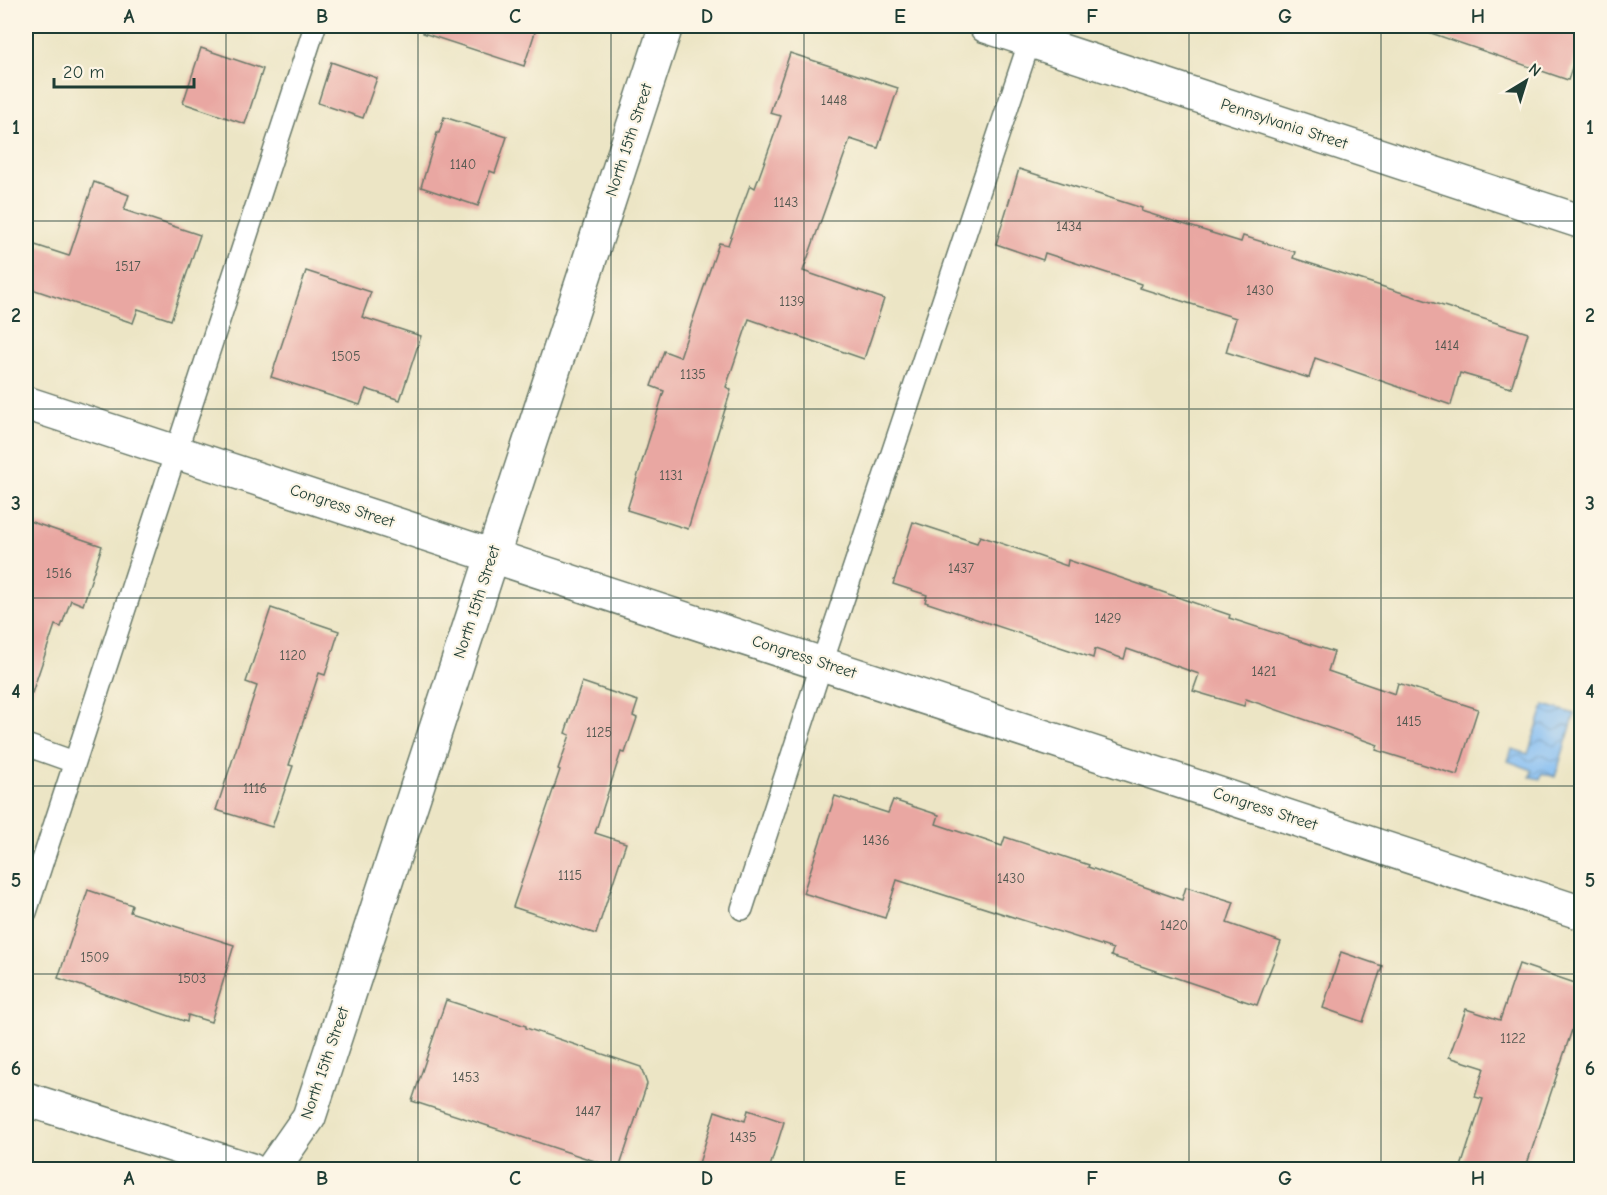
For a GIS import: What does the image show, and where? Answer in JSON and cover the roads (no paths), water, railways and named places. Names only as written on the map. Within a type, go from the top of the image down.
[{"type":"street","name":"North 15th Street","points":[[272,1170],[309,1117],[666,26]]},
{"type":"street","name":"Pennsylvania Street","points":[[986,26],[1581,222]]},
{"type":"street","name":"Congress Street","points":[[26,402],[1581,913]]},
{"type":"street","points":[[26,1098],[250,1170]]},
{"type":"lane","points":[[26,912],[315,26]]},
{"type":"lane","points":[[742,909],[1030,40]]},
{"type":"lane","points":[[26,745],[74,762]]},
{"type":"water","points":[[1544,705],[1575,714],[1555,777],[1542,773],[1540,779],[1530,777],[1532,770],[1508,761],[1512,749],[1528,754]]}]
